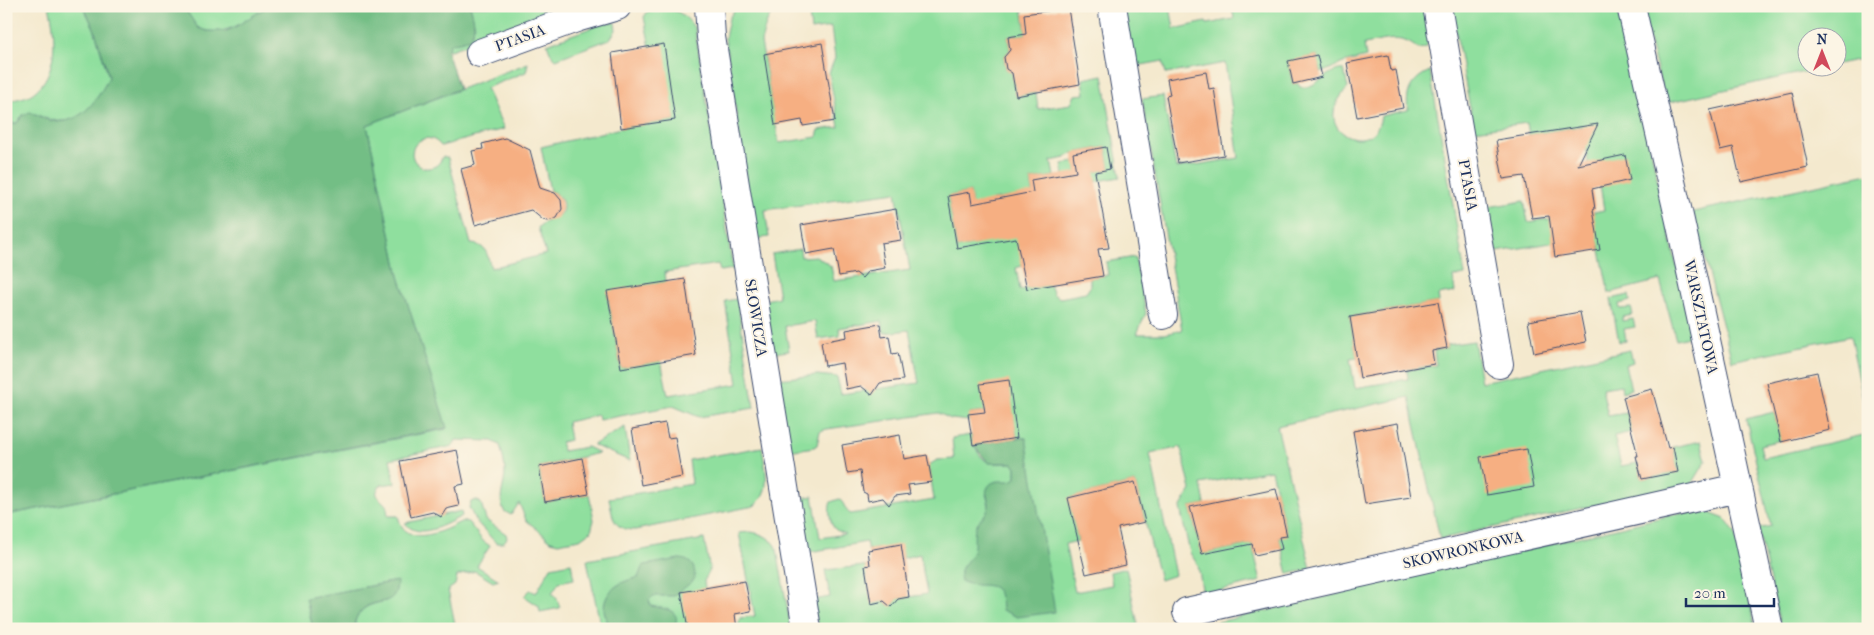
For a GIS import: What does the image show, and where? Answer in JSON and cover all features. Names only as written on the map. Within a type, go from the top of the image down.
[{"type":"street","name":"PTASIA","points":[[480,53],[571,20],[617,6]]},
{"type":"street","name":"SŁOWICZA","points":[[709,6],[714,57],[807,629]]},
{"type":"street","points":[[1112,6],[1163,315]]},
{"type":"street","name":"PTASIA","points":[[1437,6],[1499,364]]},
{"type":"street","name":"WARSZTATOWA","points":[[1631,6],[1768,629]]},
{"type":"street","name":"SKOWRONKOWA","points":[[1187,612],[1738,488]]},
{"type":"green space","points":[[49,6],[83,6],[94,28],[109,78],[96,99],[81,115],[61,121],[36,114],[20,118],[13,125],[8,101],[33,93],[41,85],[51,64],[54,40]]},
{"type":"green space","points":[[83,6],[183,6],[198,28],[207,31],[226,31],[268,6],[470,6],[474,20],[473,32],[466,40],[451,43],[447,51],[459,89],[367,125],[399,276],[447,428],[6,515],[6,125],[17,123],[23,115],[30,112],[48,120],[69,120],[86,110],[99,95],[109,77],[94,28]]},
{"type":"green space","points":[[183,6],[268,6],[245,22],[226,30],[207,31],[197,26]]},
{"type":"green space","points":[[470,6],[578,6],[447,51],[451,43],[457,43],[475,26]]},
{"type":"green space","points":[[737,6],[775,6],[766,24],[761,42],[779,143],[817,137],[819,130],[839,127],[829,73],[835,58],[831,27],[811,30],[808,6],[1022,6],[1026,34],[1008,37],[1010,50],[1004,57],[1006,69],[1012,73],[1016,96],[1036,93],[1038,109],[1071,104],[1075,95],[1085,94],[1083,79],[1103,75],[1120,177],[1066,187],[1062,164],[1075,162],[1077,175],[1110,169],[1106,147],[1073,153],[1065,158],[1051,161],[1054,176],[1031,180],[1033,192],[1022,266],[1016,268],[1020,290],[1050,285],[1054,295],[1060,298],[1086,293],[1090,287],[1090,278],[1108,275],[1106,262],[1135,257],[1146,313],[1137,334],[1165,334],[1182,330],[1142,99],[1163,96],[1176,168],[1239,158],[1225,63],[1166,74],[1163,61],[1131,67],[1120,6],[1170,6],[1174,29],[1206,22],[1207,24],[1234,19],[1232,6],[1426,6],[1430,35],[1426,48],[1418,49],[1405,41],[1392,39],[1364,44],[1366,57],[1343,63],[1321,73],[1317,55],[1288,62],[1293,84],[1297,83],[1300,87],[1312,85],[1332,72],[1344,70],[1348,88],[1337,104],[1334,117],[1338,128],[1346,135],[1357,138],[1368,136],[1376,129],[1381,116],[1408,110],[1407,103],[1411,86],[1430,71],[1465,275],[1453,277],[1455,292],[1438,295],[1439,302],[1350,317],[1357,358],[1350,359],[1355,388],[1408,379],[1407,370],[1436,365],[1434,351],[1447,348],[1446,345],[1474,341],[1481,382],[1630,350],[1633,362],[1625,365],[1631,389],[1622,392],[1621,385],[1602,388],[1608,416],[1627,413],[1632,432],[1614,436],[1621,466],[1638,463],[1642,479],[1678,472],[1673,447],[1701,441],[1706,461],[1692,484],[1440,539],[1409,397],[1277,426],[1311,569],[1288,574],[1279,537],[1287,535],[1271,470],[1201,484],[1205,504],[1190,507],[1202,554],[1252,544],[1261,581],[1203,595],[1198,565],[1190,553],[1180,508],[1191,490],[1181,447],[1150,454],[1175,575],[1160,580],[1135,482],[1069,498],[1078,541],[1065,544],[1075,592],[1112,585],[1110,572],[1126,568],[1138,625],[1120,629],[818,629],[813,600],[830,597],[825,570],[865,566],[872,604],[884,601],[888,605],[894,604],[897,599],[927,594],[920,554],[903,558],[900,545],[868,550],[866,542],[804,553],[796,499],[813,496],[820,538],[845,534],[834,528],[830,511],[831,502],[839,499],[851,514],[934,500],[929,465],[937,460],[954,459],[952,438],[971,435],[976,448],[984,460],[992,463],[1013,463],[1016,467],[1016,478],[1014,480],[986,494],[989,505],[1036,502],[1025,438],[1017,438],[1012,408],[969,414],[969,421],[951,419],[938,413],[827,429],[820,431],[817,445],[814,447],[788,451],[777,379],[817,375],[837,377],[841,394],[919,383],[909,330],[884,333],[882,321],[839,328],[840,336],[818,339],[815,321],[785,326],[789,351],[773,353],[765,300],[779,297],[772,254],[800,249],[801,257],[816,256],[831,266],[834,281],[910,270],[896,192],[765,210],[769,237],[755,239],[725,38],[729,18]],"holes":[[[970,192],[978,244],[957,248],[948,196]],[[1010,197],[995,215],[992,200]]]},
{"type":"green space","points":[[1443,6],[1616,6],[1641,105],[1692,336],[1676,340],[1660,280],[1609,293],[1598,241],[1579,215],[1604,210],[1600,184],[1592,185],[1582,126],[1529,135],[1527,123],[1474,130],[1452,11],[1444,12]]},
{"type":"green space","points":[[1640,6],[1868,6],[1868,91],[1862,59],[1846,62],[1846,28],[1796,28],[1796,74],[1666,103]]},
{"type":"green space","points":[[665,8],[674,10],[682,15],[695,29],[733,269],[720,271],[718,264],[665,272],[666,282],[607,292],[621,368],[661,361],[668,395],[738,384],[725,301],[737,299],[754,408],[699,417],[673,406],[599,420],[598,415],[567,422],[570,440],[561,442],[563,451],[587,447],[599,453],[539,467],[545,502],[589,494],[594,520],[591,531],[580,539],[558,543],[551,541],[526,520],[519,503],[511,515],[504,511],[501,501],[505,477],[504,462],[500,445],[492,441],[456,440],[453,446],[390,459],[395,483],[381,485],[377,492],[378,497],[387,507],[388,516],[398,516],[401,525],[406,531],[419,536],[449,528],[460,522],[468,522],[483,541],[490,546],[477,566],[499,580],[493,582],[475,571],[457,576],[455,585],[448,590],[456,629],[355,629],[355,622],[360,612],[369,606],[386,601],[397,581],[307,598],[313,629],[6,629],[6,515],[446,429],[399,276],[367,125],[528,63],[526,72],[486,88],[504,129],[441,146],[434,140],[427,138],[416,144],[412,156],[423,168],[435,166],[443,156],[448,158],[471,244],[480,246],[486,251],[491,268],[546,254],[538,228],[559,215],[563,207],[560,198],[550,191],[541,147],[621,128],[675,120],[650,47],[644,17],[648,11]]},
{"type":"green space","points":[[604,23],[615,23],[616,30],[610,39],[556,59],[551,54],[547,44]]},
{"type":"green space","points":[[1868,174],[1868,423],[1850,336],[1732,361],[1693,212]]},
{"type":"green space","points":[[1524,201],[1528,222],[1576,215],[1580,238],[1497,252],[1488,207]]},
{"type":"green space","points":[[1629,295],[1630,301],[1619,304],[1620,309],[1631,308],[1633,315],[1622,317],[1622,321],[1633,319],[1635,327],[1624,329],[1626,340],[1619,342],[1611,299]]},
{"type":"green space","points":[[1774,412],[1781,440],[1760,445],[1763,458],[1868,434],[1868,629],[1781,629],[1758,529],[1771,526],[1746,419]]},
{"type":"green space","points":[[625,427],[630,461],[593,445]]},
{"type":"green space","points":[[1026,438],[1055,612],[1017,617],[1002,610],[1001,599],[994,587],[969,584],[961,581],[960,576],[962,567],[973,551],[974,534],[978,522],[989,508],[986,492],[988,487],[994,482],[1009,481],[1016,478],[1016,467],[1013,463],[989,463],[973,445]]},
{"type":"green space","points":[[762,447],[766,471],[766,487],[764,494],[754,506],[635,530],[622,528],[615,521],[609,498],[692,484],[689,460]]},
{"type":"green space","points":[[476,500],[481,503],[486,520],[506,534],[507,538],[503,543],[496,543],[475,520],[469,507],[471,502]]},
{"type":"green space","points":[[461,511],[462,516],[425,531],[418,531],[405,523]]},
{"type":"green space","points":[[1707,512],[1725,519],[1735,533],[1756,629],[1207,629],[1210,624],[1676,514]]},
{"type":"green space","points":[[751,532],[767,537],[773,542],[777,550],[791,629],[738,629],[740,618],[755,616],[739,533]]},
{"type":"green space","points":[[704,539],[710,570],[704,581],[705,588],[688,629],[601,629],[587,560]]},
{"type":"green space","points":[[679,559],[690,562],[695,572],[694,580],[674,596],[653,596],[649,600],[651,606],[667,609],[674,614],[676,622],[674,629],[606,629],[605,602],[607,596],[615,587],[626,581],[638,578],[642,567],[645,565]]},
{"type":"green space","points":[[571,563],[574,579],[559,582],[552,593],[557,599],[560,608],[540,612],[539,606],[524,596],[530,590],[536,593],[551,567]]},
{"type":"green space","points":[[397,581],[393,596],[388,600],[364,608],[356,619],[355,629],[313,629],[306,598]]},
{"type":"building","points":[[1068,8],[1080,84],[1016,96],[1012,73],[1006,69],[1004,57],[1010,50],[1008,37],[1026,34],[1024,14]]},
{"type":"building","points":[[822,43],[835,121],[803,126],[802,120],[775,125],[764,54]]},
{"type":"building","points":[[664,44],[675,120],[621,128],[612,53]]},
{"type":"building","points":[[1317,55],[1322,77],[1293,84],[1288,61]]},
{"type":"building","points":[[1388,55],[1391,71],[1396,70],[1403,108],[1357,117],[1347,63]]},
{"type":"building","points":[[1206,72],[1209,89],[1214,88],[1224,155],[1178,163],[1166,96],[1170,95],[1167,79]]},
{"type":"building","points":[[1792,92],[1808,167],[1741,182],[1733,147],[1720,150],[1710,110]]},
{"type":"building","points":[[1598,124],[1578,165],[1625,155],[1630,180],[1592,189],[1595,209],[1593,210],[1600,250],[1555,257],[1549,216],[1532,218],[1524,176],[1503,179],[1496,140]]},
{"type":"building","points":[[505,138],[530,150],[540,188],[555,193],[561,200],[562,209],[557,218],[548,221],[543,220],[531,210],[475,225],[461,169],[475,165],[472,151],[483,149],[482,144]]},
{"type":"building","points":[[1106,147],[1110,169],[1095,172],[1109,248],[1098,249],[1103,276],[1027,289],[1016,238],[957,248],[948,196],[970,192],[972,204],[1033,192],[1031,180],[1076,172],[1073,153]]},
{"type":"building","points":[[896,209],[901,240],[881,243],[885,268],[868,271],[862,278],[856,273],[839,276],[834,249],[806,254],[801,225]]},
{"type":"building","points":[[685,279],[696,355],[621,368],[607,291]]},
{"type":"building","points":[[1438,302],[1447,348],[1432,351],[1434,364],[1360,378],[1350,317]]},
{"type":"building","points":[[1580,312],[1586,342],[1534,353],[1528,321]]},
{"type":"building","points":[[880,324],[882,337],[889,336],[892,354],[898,353],[903,380],[880,383],[872,395],[861,386],[846,389],[842,363],[825,366],[821,342],[847,337],[846,330]]},
{"type":"building","points":[[1817,372],[1830,430],[1781,442],[1767,383]]},
{"type":"building","points":[[1009,380],[1017,438],[973,445],[968,414],[985,412],[980,384]]},
{"type":"building","points":[[1652,389],[1668,448],[1673,447],[1678,472],[1642,479],[1623,397]]},
{"type":"building","points":[[665,423],[668,438],[675,437],[682,477],[641,485],[632,429]]},
{"type":"building","points":[[1398,423],[1411,497],[1365,504],[1353,431]]},
{"type":"building","points":[[900,435],[904,459],[927,455],[932,482],[908,485],[910,494],[895,496],[889,505],[883,498],[868,501],[867,494],[863,492],[860,471],[847,473],[842,445]]},
{"type":"building","points":[[1527,449],[1534,487],[1487,495],[1480,457]]},
{"type":"building","points":[[457,450],[464,484],[455,486],[459,506],[446,509],[441,517],[433,512],[411,517],[400,461]]},
{"type":"building","points":[[582,458],[589,494],[545,502],[539,467]]},
{"type":"building","points":[[1135,482],[1145,522],[1118,528],[1126,565],[1086,574],[1068,498]]},
{"type":"building","points":[[1276,489],[1287,536],[1279,537],[1282,549],[1255,555],[1252,544],[1202,554],[1190,507]]},
{"type":"building","points":[[901,544],[909,597],[898,599],[891,607],[884,601],[871,604],[865,566],[870,565],[868,550]]},
{"type":"building","points":[[745,581],[751,611],[735,614],[737,629],[688,629],[681,592]]}]
